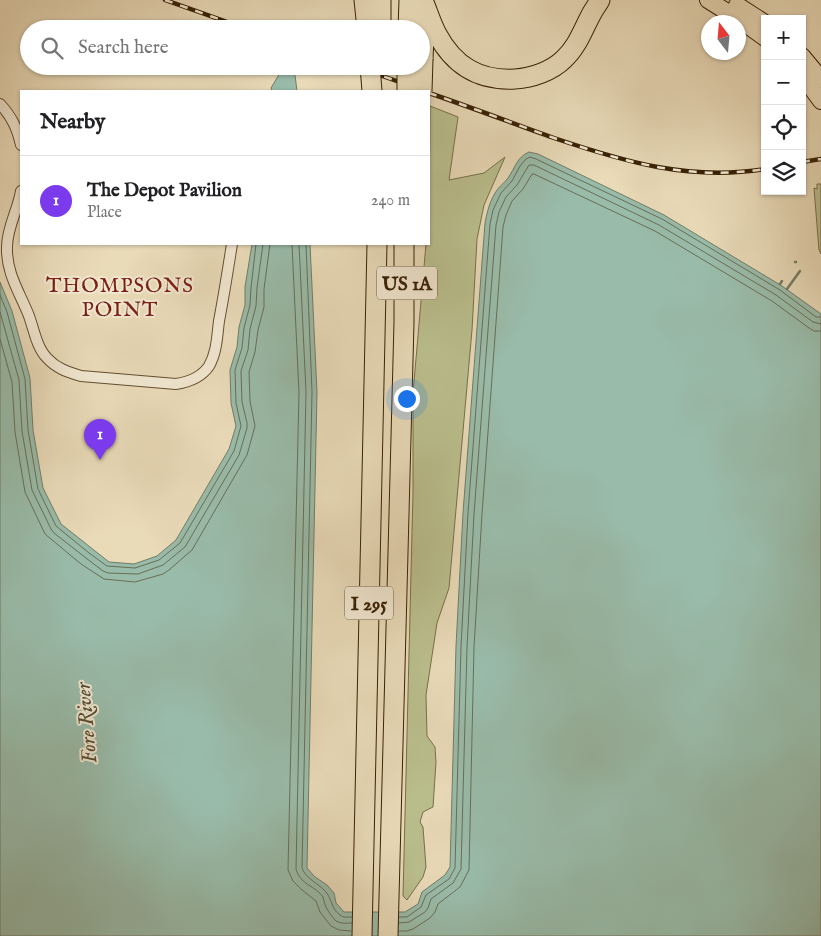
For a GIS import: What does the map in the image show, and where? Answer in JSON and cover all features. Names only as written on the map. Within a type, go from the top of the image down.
[{"type":"highway","points":[[364,0],[366,20]]},
{"type":"highway","points":[[381,20],[382,0]]},
{"type":"highway","points":[[420,2],[430,20]]},
{"type":"highway","points":[[412,20],[420,2]]},
{"type":"highway","points":[[419,20],[420,2]]},
{"type":"highway","points":[[430,21],[450,52],[467,69],[480,76],[507,80],[525,79],[548,70],[565,59],[579,40],[594,5]]},
{"type":"highway","points":[[371,75],[372,90]]},
{"type":"highway","points":[[379,90],[380,75]]},
{"type":"highway","points":[[407,90],[412,75]]},
{"type":"highway","points":[[418,75],[422,90]]},
{"type":"highway","name":"I 295","points":[[362,936],[377,245]]},
{"type":"highway","name":"I 295","points":[[388,936],[404,322],[404,245]]},
{"type":"highway","name":"US 1A","points":[[404,322],[410,245]]},
{"type":"main road","points":[[708,0],[761,35]]},
{"type":"main road","points":[[729,0],[761,20]]},
{"type":"main road","points":[[804,60],[819,90]]},
{"type":"main road","points":[[806,79],[819,90]]},
{"type":"street","points":[[0,104],[18,125],[20,138]]},
{"type":"street","points":[[20,202],[8,234],[8,259],[12,277],[47,359],[66,372],[81,376],[176,384],[189,381],[201,374],[209,366],[216,348],[232,245]]},
{"type":"shaded area","points":[[430,106],[458,117],[449,180],[484,173],[505,157],[484,205],[477,239],[472,330],[449,588],[437,623],[426,695],[427,736],[435,747],[436,762],[433,807],[423,812],[420,822],[423,827],[426,867],[423,877],[407,900],[403,896],[413,493],[413,393],[426,245],[430,245]]},
{"type":"shaded area","points":[[817,184],[821,184],[821,254],[819,250],[814,188],[817,189]]},
{"type":"water","points":[[279,75],[295,75],[297,90],[272,90]]},
{"type":"water","name":"Fore River","points":[[529,152],[538,154],[664,215],[782,286],[821,314],[821,936],[0,936],[0,282],[12,311],[30,378],[33,430],[43,488],[61,524],[109,562],[134,564],[157,556],[176,540],[229,449],[236,426],[231,403],[230,370],[237,347],[239,327],[245,305],[245,287],[252,245],[310,245],[317,392],[307,868],[334,893],[336,903],[344,912],[405,912],[418,904],[422,892],[445,875],[450,867],[456,646],[463,513],[485,223],[489,206],[495,194],[525,154]]},
{"type":"waterway","points":[[787,289],[800,271]]},
{"type":"railway","points":[[165,0],[222,20]]},
{"type":"railway","points":[[380,75],[422,90]]},
{"type":"railway","points":[[430,93],[554,138],[632,162],[684,171],[710,173],[761,169]]},
{"type":"railway","points":[[806,161],[821,159]]},
{"type":"place","name":"The Depot Pavilion","points":[[100,460]]},
{"type":"district","name":"THOMPSONS POINT","points":[[120,297]]}]
